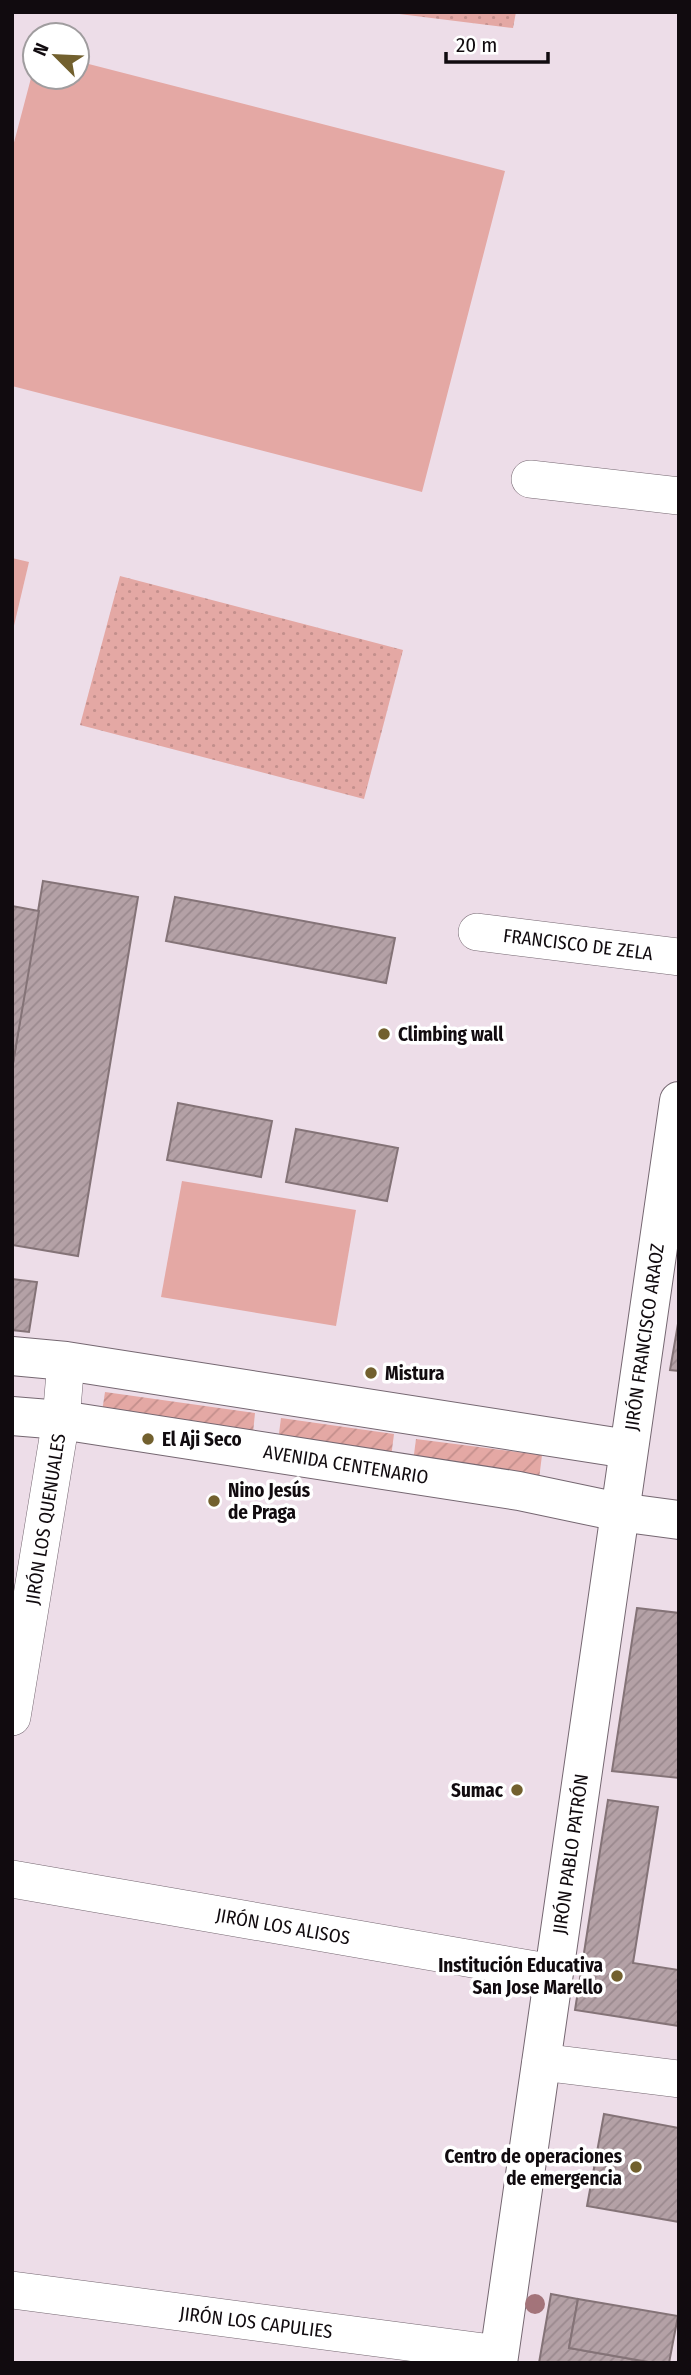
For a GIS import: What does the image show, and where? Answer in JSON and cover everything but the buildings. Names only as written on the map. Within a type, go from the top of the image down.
[{"type":"main road","name":"JIRÓN FRANCISCO ARAOZ","points":[[619,1512],[679,1101]]},
{"type":"main road","points":[[12,1356],[66,1362],[628,1449]]},
{"type":"main road","name":"AVENIDA CENTENARIO","points":[[12,1416],[61,1420],[519,1491],[619,1512],[679,1520]]},
{"type":"main road","name":"JIRÓN PABLO PATRÓN","points":[[499,2358],[619,1512]]},
{"type":"street","points":[[530,479],[679,496]]},
{"type":"street","name":"FRANCISCO DE ZELA","points":[[477,932],[679,957]]},
{"type":"street","name":"JIRÓN LOS QUENUALES","points":[[12,1717],[61,1420],[66,1362]]},
{"type":"street","name":"JIRÓN LOS ALISOS","points":[[12,1879],[553,1973]]},
{"type":"street","points":[[541,2062],[679,2079]]},
{"type":"street","name":"JIRÓN LOS CAPULIES","points":[[12,2290],[499,2358]]},
{"type":"shaded area","points":[[383,12],[516,12],[513,28]]},
{"type":"shaded area","points":[[91,65],[505,171],[422,492],[12,386],[12,150],[28,91],[91,91]]},
{"type":"shaded area","points":[[12,558],[29,562],[12,634]]},
{"type":"shaded area","points":[[120,576],[403,650],[364,799],[80,725]]},
{"type":"shaded area","points":[[182,1181],[356,1210],[336,1326],[161,1297]]},
{"type":"shaded area","points":[[105,1392],[255,1413],[253,1433],[102,1412]]},
{"type":"shaded area","points":[[281,1418],[394,1434],[391,1457],[278,1441]]},
{"type":"shaded area","points":[[416,1439],[542,1455],[539,1479],[413,1462]]},
{"type":"place","name":"Climbing wall","points":[[384,1034]]},
{"type":"place","name":"Mistura","points":[[371,1373]]},
{"type":"place","name":"El Aji Seco","points":[[148,1439]]},
{"type":"place","name":"Nino Jesús de Praga","points":[[214,1501]]},
{"type":"place","name":"Sumac","points":[[517,1790]]},
{"type":"place","name":"Institución Educativa San Jose Marello","points":[[617,1976]]},
{"type":"place","name":"Centro de operaciones de emergencia","points":[[636,2167]]}]
